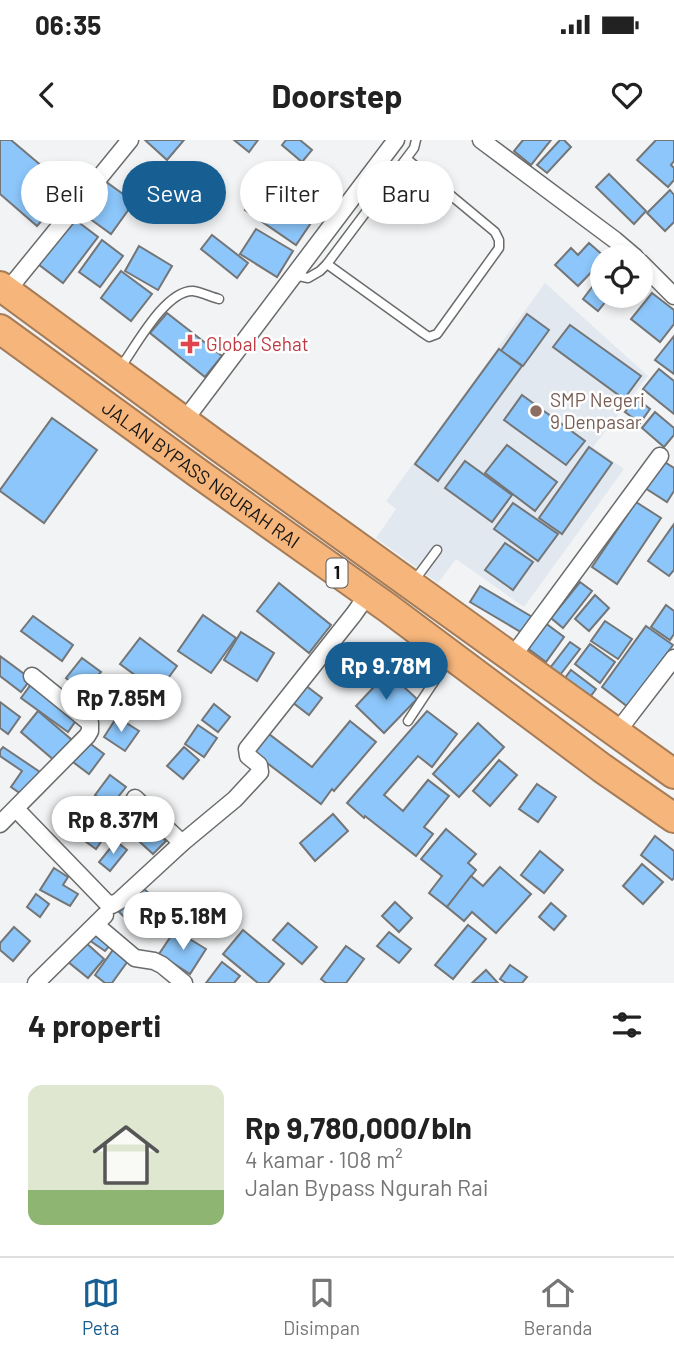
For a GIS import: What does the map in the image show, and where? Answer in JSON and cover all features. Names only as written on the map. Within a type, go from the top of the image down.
[{"type":"highway","name":"JALAN BYPASS NGURAH RAI","points":[[3,288],[674,774]]},
{"type":"highway","name":"JALAN BYPASS NGURAH RAI","points":[[0,328],[674,818]]},
{"type":"highway","points":[[89,392],[112,369]]},
{"type":"street","points":[[3,288],[130,140]]},
{"type":"street","points":[[184,421],[396,140]]},
{"type":"street","points":[[481,140],[621,245]]},
{"type":"street","points":[[653,275],[674,296]]},
{"type":"street","points":[[512,657],[660,456]]},
{"type":"street","points":[[16,809],[106,902],[111,905],[119,901],[235,799],[260,772],[259,765],[248,756],[247,749],[368,594]]},
{"type":"street","points":[[617,733],[674,658]]},
{"type":"street","points":[[0,824],[90,730],[90,723],[32,676]]},
{"type":"street","points":[[135,798],[182,843]]},
{"type":"street","points":[[36,983],[100,920],[135,958],[162,965],[184,983]]},
{"type":"lane","points":[[294,275],[309,278],[327,264],[407,159],[416,140]]},
{"type":"lane","points":[[327,264],[429,337],[437,334],[499,248],[499,240],[495,232],[407,159]]},
{"type":"lane","points":[[112,369],[178,294],[193,291],[219,299]]},
{"type":"lane","points":[[411,584],[437,550]]},
{"type":"lane","points":[[408,721],[451,656]]},
{"type":"shaded area","name":"SMP Negeri 9 Denpasar","points":[[545,283],[648,376],[593,447],[624,469],[524,607],[456,559],[438,583],[376,538],[396,509],[386,501]]},
{"type":"building","points":[[0,140],[11,140],[36,161],[21,161],[21,212],[0,194]]},
{"type":"building","points":[[145,140],[184,140],[167,160]]},
{"type":"building","points":[[234,140],[258,140],[249,152]]},
{"type":"building","points":[[286,140],[300,140],[312,150],[301,161],[282,145]]},
{"type":"building","points":[[523,140],[551,140],[531,165],[514,151]]},
{"type":"building","points":[[560,140],[564,140],[571,147],[547,173],[537,165]]},
{"type":"building","points":[[656,140],[674,140],[674,161],[671,165],[674,168],[674,180],[668,187],[637,160]]},
{"type":"building","points":[[609,174],[646,211],[634,224],[596,187]]},
{"type":"building","points":[[108,183],[122,193],[122,219],[111,234],[97,224],[108,224]]},
{"type":"building","points":[[670,190],[674,195],[674,222],[665,231],[647,213]]},
{"type":"building","points":[[68,224],[81,224],[98,237],[63,283],[38,264]]},
{"type":"building","points":[[265,224],[310,224],[296,245]]},
{"type":"building","points":[[256,229],[293,251],[277,277],[240,254]]},
{"type":"building","points":[[212,235],[248,263],[237,278],[201,249]]},
{"type":"building","points":[[102,240],[123,256],[100,287],[79,272]]},
{"type":"building","points":[[589,243],[591,245],[590,274],[578,286],[555,265],[571,248],[578,255]]},
{"type":"building","points":[[139,246],[172,266],[158,290],[125,271]]},
{"type":"building","points":[[121,271],[152,294],[131,321],[101,298]]},
{"type":"building","points":[[590,290],[590,305],[583,299]]},
{"type":"building","points":[[653,294],[674,310],[674,324],[660,342],[631,319],[640,308],[653,308]]},
{"type":"building","points":[[167,313],[222,356],[205,377],[150,333]]},
{"type":"building","points":[[527,314],[549,330],[523,366],[501,351]]},
{"type":"building","points":[[570,325],[641,376],[624,399],[553,347]]},
{"type":"building","points":[[674,336],[674,374],[655,360]]},
{"type":"building","points":[[499,349],[522,366],[438,481],[415,464]]},
{"type":"building","points":[[659,369],[674,381],[674,414],[643,389]]},
{"type":"building","points":[[522,395],[585,441],[566,465],[504,420]]},
{"type":"building","points":[[636,398],[650,409],[640,423],[625,412]]},
{"type":"building","points":[[655,412],[674,428],[674,435],[664,447],[642,428]]},
{"type":"building","points":[[52,418],[97,450],[44,523],[0,490]]},
{"type":"building","points":[[507,445],[557,482],[535,511],[485,473]]},
{"type":"building","points":[[589,447],[612,463],[562,534],[539,518]]},
{"type":"building","points":[[465,461],[512,495],[492,522],[445,488]]},
{"type":"building","points":[[663,461],[674,468],[674,491],[667,502],[645,488]]},
{"type":"building","points":[[636,502],[661,518],[617,584],[592,567]]},
{"type":"building","points":[[513,503],[558,534],[538,561],[494,529]]},
{"type":"building","points":[[674,524],[674,570],[669,576],[648,561]]},
{"type":"building","points":[[505,543],[533,562],[513,590],[485,570]]},
{"type":"building","points":[[580,582],[592,591],[563,628],[551,618]]},
{"type":"building","points":[[279,583],[331,625],[309,653],[257,611]]},
{"type":"building","points":[[480,586],[534,618],[524,634],[470,602]]},
{"type":"building","points":[[595,595],[609,608],[589,631],[575,619]]},
{"type":"building","points":[[666,605],[674,611],[674,634],[670,640],[651,627]]},
{"type":"building","points":[[203,615],[236,638],[211,673],[178,651]]},
{"type":"building","points":[[33,616],[73,645],[62,661],[21,631]]},
{"type":"building","points":[[605,621],[632,639],[618,659],[591,641]]},
{"type":"building","points":[[544,622],[564,637],[546,662],[526,647]]},
{"type":"building","points":[[646,626],[673,645],[628,707],[602,687]]},
{"type":"building","points":[[241,632],[274,653],[257,681],[224,660]]},
{"type":"building","points":[[140,638],[177,666],[158,692],[120,664]]},
{"type":"building","points":[[570,642],[580,649],[560,675],[550,668]]},
{"type":"building","points":[[590,644],[615,662],[600,683],[575,664]]},
{"type":"building","points":[[0,656],[31,679],[21,692],[0,676]]},
{"type":"building","points":[[82,658],[101,672],[84,693],[66,678]]},
{"type":"building","points":[[571,670],[596,689],[590,697],[565,678]]},
{"type":"building","points":[[388,672],[417,699],[384,733],[356,706]]},
{"type":"building","points":[[32,683],[79,716],[68,732],[21,698]]},
{"type":"building","points":[[305,685],[322,698],[309,715],[292,702]]},
{"type":"building","points":[[0,702],[20,717],[8,734],[0,728]]},
{"type":"building","points":[[214,704],[230,717],[218,732],[202,720]]},
{"type":"building","points":[[38,711],[72,740],[55,761],[21,732]]},
{"type":"building","points":[[427,711],[457,734],[432,767],[418,756],[384,795],[403,811],[428,780],[449,796],[424,827],[433,834],[416,856],[347,803]]},
{"type":"building","points":[[117,717],[139,731],[125,751],[104,737]]},
{"type":"building","points":[[350,721],[376,742],[321,804],[250,750],[265,731],[312,767]]},
{"type":"building","points":[[478,723],[504,747],[459,797],[433,774]]},
{"type":"building","points":[[198,725],[217,738],[204,757],[185,744]]},
{"type":"building","points":[[88,742],[104,754],[89,774],[73,762]]},
{"type":"building","points":[[3,747],[40,772],[24,796],[11,787],[22,771],[0,756]]},
{"type":"building","points":[[184,747],[199,760],[183,779],[167,766]]},
{"type":"building","points":[[499,760],[517,775],[490,806],[473,791]]},
{"type":"building","points":[[110,775],[126,787],[110,807],[95,795]]},
{"type":"building","points":[[537,784],[556,797],[538,822],[519,809]]},
{"type":"building","points":[[98,808],[116,820],[106,834],[88,822]]},
{"type":"building","points":[[333,814],[348,831],[315,861],[300,843]]},
{"type":"building","points":[[75,817],[103,839],[96,849],[67,828]]},
{"type":"building","points":[[142,818],[166,841],[153,854],[129,832]]},
{"type":"building","points":[[446,829],[476,854],[468,863],[476,870],[447,907],[429,893],[442,876],[421,859]]},
{"type":"building","points":[[655,836],[674,851],[672,880],[641,855]]},
{"type":"building","points":[[116,841],[127,850],[110,871],[99,862]]},
{"type":"building","points":[[540,851],[563,870],[544,893],[521,875]]},
{"type":"building","points":[[642,864],[663,882],[643,904],[623,886]]},
{"type":"building","points":[[500,867],[531,894],[496,933],[472,912],[464,921],[447,907],[471,876],[483,886]]},
{"type":"building","points":[[54,868],[68,877],[63,885],[78,894],[70,906],[40,890]]},
{"type":"building","points":[[142,887],[166,909],[143,934],[119,912]]},
{"type":"building","points":[[36,894],[49,904],[40,917],[27,907]]},
{"type":"building","points":[[395,902],[412,918],[399,932],[382,916]]},
{"type":"building","points":[[551,903],[566,916],[554,930],[539,917]]},
{"type":"building","points":[[288,923],[317,947],[302,964],[273,940]]},
{"type":"building","points":[[468,925],[486,939],[453,979],[435,965]]},
{"type":"building","points":[[14,927],[30,941],[13,961],[0,950],[0,943]]},
{"type":"building","points":[[175,930],[206,949],[190,974],[159,954]]},
{"type":"building","points":[[243,930],[284,964],[268,983],[258,983],[223,954]]},
{"type":"building","points":[[96,931],[112,943],[105,951],[89,940]]},
{"type":"building","points":[[389,932],[411,949],[399,963],[377,946]]},
{"type":"building","points":[[84,941],[104,959],[88,978],[67,961]]},
{"type":"building","points":[[346,946],[364,959],[346,983],[326,983],[321,979]]},
{"type":"building","points":[[115,947],[130,958],[112,983],[105,983],[95,975]]},
{"type":"building","points":[[222,962],[240,976],[234,983],[206,983]]},
{"type":"building","points":[[510,965],[527,977],[522,983],[506,983],[500,979]]},
{"type":"building","points":[[486,970],[498,983],[472,983]]},
{"type":"place","name":"Global Sehat","points":[[190,344]]},
{"type":"place","name":"SMP Negeri 9 Denpasar","points":[[536,411]]}]
